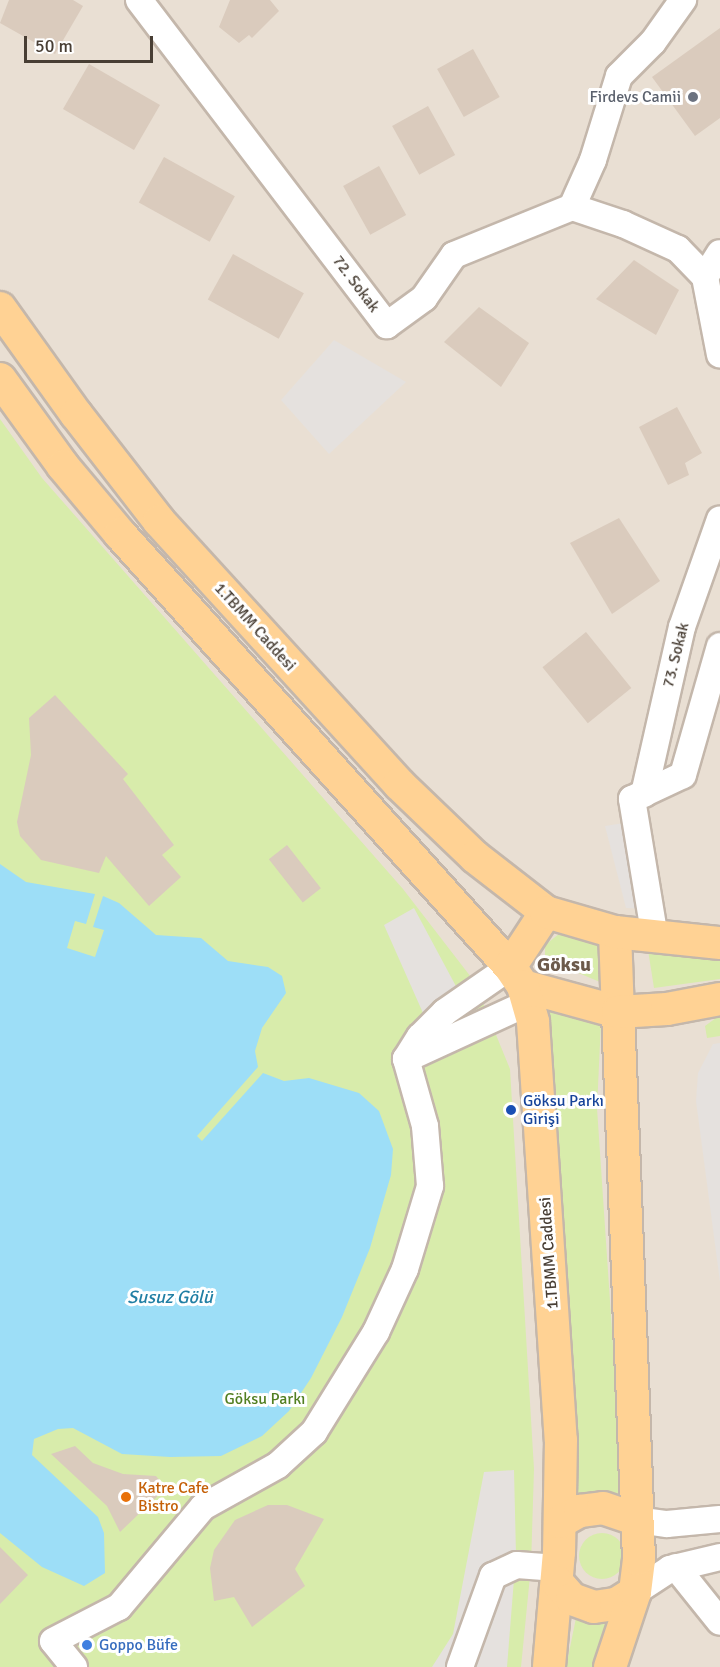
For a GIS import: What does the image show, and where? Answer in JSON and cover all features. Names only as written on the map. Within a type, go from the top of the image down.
[{"type":"main road","name":"1.TBMM Caddesi","points":[[0,308],[76,414],[159,521],[399,784],[475,857],[546,912]]},
{"type":"main road","points":[[0,379],[63,466],[120,534],[520,985],[618,1011],[668,1009],[720,999]]},
{"type":"main road","points":[[520,985],[546,912],[615,932],[720,943]]},
{"type":"main road","points":[[610,1667],[635,1592],[639,1559],[615,932]]},
{"type":"main road","name":"1.TBMM Caddesi","points":[[520,985],[535,1041],[560,1416],[560,1522]]},
{"type":"main road","points":[[549,1667],[560,1522],[580,1511],[603,1508],[638,1520]]},
{"type":"main road","points":[[557,1575],[572,1599],[594,1607],[616,1604],[635,1592]]},
{"type":"street","name":"72. Sokak","points":[[139,0],[387,325],[424,298],[454,255],[572,207]]},
{"type":"street","points":[[683,0],[653,42],[619,76],[593,160],[572,207],[623,224],[678,249],[705,277],[720,355]]},
{"type":"street","points":[[705,277],[720,254]]},
{"type":"street","name":"73. Sokak","points":[[655,938],[632,799],[644,794],[682,627],[720,519]]},
{"type":"street","points":[[644,794],[683,775],[720,646]]},
{"type":"street","points":[[75,1667],[53,1641],[119,1607],[203,1507],[278,1466],[314,1432],[376,1332],[405,1269],[430,1186],[425,1126],[406,1059],[420,1037],[445,1012],[520,985]]},
{"type":"street","points":[[406,1059],[520,985]]},
{"type":"street","points":[[638,1520],[667,1524],[720,1519]]},
{"type":"street","points":[[635,1592],[676,1567],[718,1560]]},
{"type":"street","points":[[460,1667],[493,1576],[517,1566],[557,1575]]},
{"type":"street","points":[[676,1567],[720,1622]]},
{"type":"shaded area","points":[[0,0],[720,0],[720,1667],[0,1667]]},
{"type":"shaded area","points":[[334,340],[406,382],[329,454],[281,400]]},
{"type":"shaded area","points":[[624,823],[643,909],[626,908],[605,826]]},
{"type":"shaded area","points":[[414,908],[458,990],[445,996],[447,1002],[423,1013],[384,925]]},
{"type":"shaded area","points":[[720,1043],[720,1282],[696,1101],[698,1073],[713,1044]]},
{"type":"shaded area","points":[[514,1470],[516,1554],[507,1667],[432,1667],[453,1634],[484,1472]]},
{"type":"green space","name":"Göksu Parkı","points":[[0,419],[42,478],[403,889],[474,981],[510,1069],[534,1469],[531,1566],[521,1667],[0,1667]]},
{"type":"green space","points":[[559,934],[581,935],[601,947],[607,975],[600,982],[545,959],[545,945]]},
{"type":"green space","points":[[648,950],[720,954],[720,979],[654,988]]},
{"type":"green space","points":[[555,1010],[601,1022],[597,1108],[623,1494],[572,1495],[548,1012]]},
{"type":"green space","points":[[720,1015],[720,1036],[707,1038],[705,1026]]},
{"type":"green space","points":[[602,1533],[618,1540],[625,1556],[618,1572],[602,1579],[586,1572],[579,1556],[586,1540]]},
{"type":"green space","points":[[576,1618],[610,1625],[594,1667],[566,1667]]},
{"type":"water","name":"Susuz Gölü","points":[[0,864],[26,882],[95,894],[86,924],[75,921],[67,948],[95,957],[104,930],[93,927],[103,896],[119,903],[156,935],[201,938],[228,961],[268,967],[282,976],[286,993],[262,1028],[255,1051],[258,1067],[197,1136],[202,1141],[263,1073],[284,1081],[309,1078],[359,1093],[379,1111],[393,1149],[391,1175],[370,1248],[342,1317],[311,1378],[289,1411],[262,1436],[221,1456],[170,1457],[122,1454],[73,1428],[58,1429],[34,1439],[32,1455],[98,1517],[104,1533],[105,1573],[84,1586],[42,1567],[0,1533]]},
{"type":"building","points":[[9,0],[73,0],[83,6],[55,54],[0,23]]},
{"type":"building","points":[[230,0],[270,0],[279,11],[252,38],[249,35],[239,43],[219,27]]},
{"type":"building","name":"Firdevs Camii","points":[[720,28],[720,118],[695,136],[652,77]]},
{"type":"building","points":[[473,49],[500,97],[464,117],[437,69]]},
{"type":"building","points":[[89,64],[160,105],[134,150],[63,109]]},
{"type":"building","points":[[428,106],[455,155],[419,175],[392,126]]},
{"type":"building","points":[[164,157],[235,196],[210,242],[139,202]]},
{"type":"building","points":[[379,166],[406,215],[370,235],[343,186]]},
{"type":"building","points":[[233,254],[304,293],[279,339],[208,299]]},
{"type":"building","points":[[634,260],[679,290],[656,335],[596,299]]},
{"type":"building","points":[[479,307],[529,343],[501,387],[444,342]]},
{"type":"building","points":[[677,407],[702,453],[685,463],[689,475],[668,485],[639,427]]},
{"type":"building","points":[[619,518],[660,581],[612,614],[570,543]]},
{"type":"building","points":[[586,632],[631,688],[588,723],[542,667]]},
{"type":"building","points":[[55,695],[128,774],[123,779],[174,845],[162,855],[181,877],[149,906],[106,856],[99,873],[41,860],[20,836],[17,822],[31,755],[29,718]]},
{"type":"building","points":[[287,845],[321,888],[303,903],[269,859]]},
{"type":"building","name":"Katre Cafe Bistro","points":[[75,1446],[93,1463],[123,1474],[156,1476],[166,1488],[120,1532],[107,1506],[51,1454]]},
{"type":"building","points":[[268,1505],[287,1505],[324,1519],[295,1569],[305,1586],[252,1627],[234,1597],[214,1601],[210,1568],[214,1550],[235,1520]]},
{"type":"building","points":[[0,1547],[28,1575],[0,1604]]},
{"type":"place","name":"Firdevs Camii","points":[[693,97]]},
{"type":"place","name":"Göksu Parkı Girişi","points":[[511,1110]]},
{"type":"place","name":"Katre Cafe Bistro","points":[[126,1497]]},
{"type":"place","name":"Goppo Büfe","points":[[87,1645]]},
{"type":"district","name":"Göksu","points":[[564,964]]}]
